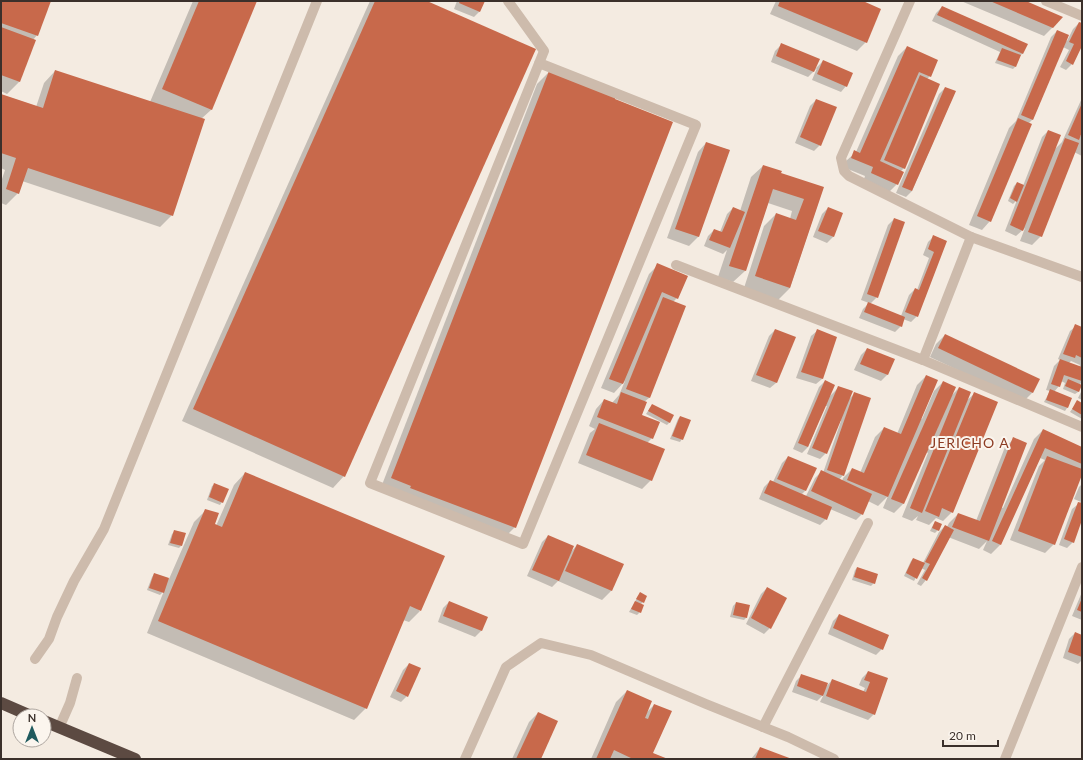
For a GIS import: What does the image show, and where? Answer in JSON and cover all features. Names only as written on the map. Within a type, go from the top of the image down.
[{"type":"highway","points":[[1,703],[13,708]]},
{"type":"highway","points":[[52,725],[135,759]]},
{"type":"street","points":[[35,659],[49,639],[57,617],[74,581],[104,529],[317,1]]},
{"type":"street","points":[[508,1],[544,51],[539,63],[370,483],[523,544],[696,126],[539,63]]},
{"type":"street","points":[[910,1],[841,158],[844,171],[849,176],[971,237],[1082,277]]},
{"type":"street","points":[[1046,1],[1082,16]]},
{"type":"street","points":[[923,360],[971,237]]},
{"type":"street","points":[[676,265],[923,360],[1082,427]]},
{"type":"street","points":[[764,727],[868,523]]},
{"type":"street","points":[[1004,759],[1082,567]]},
{"type":"street","points":[[465,759],[506,667],[541,642],[591,655],[764,727],[834,759]]},
{"type":"street","points":[[59,728],[70,703],[77,678]]},
{"type":"building","points":[[1,1],[51,1],[38,36],[1,23]]},
{"type":"building","points":[[199,1],[257,1],[212,110],[162,89]]},
{"type":"building","points":[[375,1],[427,1],[536,49],[345,477],[193,409]]},
{"type":"building","points":[[460,1],[485,1],[480,12],[459,3]]},
{"type":"building","points":[[780,1],[863,1],[881,9],[867,43],[778,6]]},
{"type":"building","points":[[990,1],[1026,1],[1063,17],[1053,28]]},
{"type":"building","points":[[942,6],[1028,44],[1023,54],[937,15]]},
{"type":"building","points":[[1079,22],[1082,23],[1082,46],[1073,65],[1066,61],[1074,44],[1069,42]]},
{"type":"building","points":[[1,27],[36,40],[20,82],[1,75]]},
{"type":"building","points":[[1057,30],[1069,35],[1033,120],[1021,115]]},
{"type":"building","points":[[781,43],[820,59],[814,72],[776,56]]},
{"type":"building","points":[[907,46],[938,60],[931,77],[919,72],[880,161],[904,172],[898,185],[871,173],[873,167],[851,158],[854,150],[860,153]]},
{"type":"building","points":[[1002,48],[1021,55],[1016,67],[997,60]]},
{"type":"building","points":[[823,60],[853,73],[847,87],[817,74]]},
{"type":"building","points":[[55,70],[205,119],[173,216],[28,168],[19,194],[6,189],[16,158],[1,153],[1,94],[43,108]]},
{"type":"building","points":[[549,71],[673,122],[516,528],[410,488],[411,486],[391,478]]},
{"type":"building","points":[[920,75],[940,84],[905,169],[884,160]]},
{"type":"building","points":[[945,87],[956,91],[912,191],[902,187]]},
{"type":"building","points":[[816,99],[837,107],[821,146],[800,137]]},
{"type":"building","points":[[1082,103],[1082,132],[1079,140],[1068,135]]},
{"type":"building","points":[[1018,118],[1032,124],[991,222],[977,216]]},
{"type":"building","points":[[1048,130],[1061,135],[1023,231],[1010,225]]},
{"type":"building","points":[[1065,138],[1079,143],[1042,237],[1028,232]]},
{"type":"building","points":[[706,142],[730,150],[699,237],[675,229]]},
{"type":"building","points":[[763,165],[782,171],[781,173],[824,187],[790,288],[755,276],[776,213],[796,220],[804,199],[773,189],[746,271],[729,266]]},
{"type":"building","points":[[1017,182],[1024,185],[1017,202],[1010,198]]},
{"type":"building","points":[[733,207],[745,212],[730,248],[709,240],[714,229],[722,232]]},
{"type":"building","points":[[828,207],[843,213],[834,237],[818,231]]},
{"type":"building","points":[[894,218],[905,222],[878,298],[867,294]]},
{"type":"building","points":[[933,235],[947,241],[918,317],[905,312],[915,288],[919,290],[934,252],[928,249]]},
{"type":"building","points":[[657,263],[688,276],[678,299],[662,292],[623,384],[609,379]]},
{"type":"building","points":[[663,297],[686,306],[650,398],[626,389]]},
{"type":"building","points":[[868,302],[905,317],[902,327],[864,312]]},
{"type":"building","points":[[1075,324],[1082,327],[1082,358],[1076,355],[1075,358],[1063,354]]},
{"type":"building","points":[[775,329],[796,337],[777,383],[756,375]]},
{"type":"building","points":[[817,329],[837,337],[823,379],[801,372]]},
{"type":"building","points":[[945,334],[1040,379],[1033,393],[938,348]]},
{"type":"building","points":[[867,348],[895,359],[888,375],[860,364]]},
{"type":"building","points":[[1060,359],[1082,367],[1082,381],[1064,375],[1060,387],[1051,384]]},
{"type":"building","points":[[926,375],[938,380],[888,497],[847,480],[852,468],[864,473],[884,427],[901,434]]},
{"type":"building","points":[[1068,379],[1082,385],[1079,392],[1065,386]]},
{"type":"building","points":[[825,380],[835,385],[808,447],[798,443]]},
{"type":"building","points":[[943,381],[956,387],[904,504],[891,499]]},
{"type":"building","points":[[838,386],[853,391],[827,454],[812,448]]},
{"type":"building","points":[[959,387],[971,392],[922,513],[910,508]]},
{"type":"building","points":[[1050,389],[1072,398],[1068,408],[1046,400]]},
{"type":"building","points":[[621,392],[647,402],[642,415],[660,422],[653,439],[597,417],[604,399],[617,404]]},
{"type":"building","points":[[854,392],[871,398],[844,476],[827,470]]},
{"type":"building","points":[[974,392],[998,402],[953,513],[942,508],[939,517],[925,511]]},
{"type":"building","points":[[1077,400],[1082,403],[1082,415],[1072,409]]},
{"type":"building","points":[[652,404],[674,415],[670,423],[648,411]]},
{"type":"building","points":[[680,416],[691,420],[683,440],[672,436]]},
{"type":"building","points":[[599,423],[665,449],[652,481],[586,455]]},
{"type":"building","points":[[1043,429],[1082,447],[1082,464],[1045,448],[1001,545],[992,541]]},
{"type":"building","points":[[1013,437],[1027,443],[989,541],[952,527],[958,513],[980,521]]},
{"type":"building","points":[[788,456],[817,468],[806,491],[777,479]]},
{"type":"building","points":[[1047,456],[1082,469],[1082,475],[1055,545],[1018,531]]},
{"type":"building","points":[[821,470],[872,494],[863,515],[811,491]]},
{"type":"building","points":[[245,472],[445,556],[421,611],[410,606],[367,709],[158,621],[205,509],[219,513],[215,524],[222,527]]},
{"type":"building","points":[[770,480],[832,507],[827,520],[764,493]]},
{"type":"building","points":[[214,483],[229,489],[223,503],[209,497]]},
{"type":"building","points":[[1078,502],[1082,503],[1082,520],[1074,543],[1064,539]]},
{"type":"building","points":[[935,521],[942,524],[939,531],[932,528]]},
{"type":"building","points":[[945,525],[954,530],[927,581],[922,578],[930,564],[925,562]]},
{"type":"building","points":[[174,530],[186,533],[182,546],[170,543]]},
{"type":"building","points":[[548,535],[574,546],[559,581],[532,570]]},
{"type":"building","points":[[577,544],[624,564],[612,591],[565,571]]},
{"type":"building","points":[[913,558],[925,563],[917,579],[906,573]]},
{"type":"building","points":[[857,567],[878,574],[875,584],[854,577]]},
{"type":"building","points":[[154,573],[169,578],[164,593],[149,588]]},
{"type":"building","points":[[767,587],[787,598],[771,629],[751,618]]},
{"type":"building","points":[[640,592],[647,596],[644,603],[636,599]]},
{"type":"building","points":[[1082,598],[1082,612],[1077,610]]},
{"type":"building","points":[[449,601],[488,617],[482,631],[443,616]]},
{"type":"building","points":[[635,601],[644,605],[641,613],[631,609]]},
{"type":"building","points":[[736,602],[750,605],[747,618],[733,615]]},
{"type":"building","points":[[839,614],[889,635],[883,650],[833,628]]},
{"type":"building","points":[[1075,632],[1082,635],[1082,657],[1068,652]]},
{"type":"building","points":[[409,663],[421,668],[408,697],[396,691]]},
{"type":"building","points":[[868,671],[888,678],[875,715],[826,696],[832,679],[866,692],[870,682],[864,680]]},
{"type":"building","points":[[801,674],[828,683],[823,696],[797,686]]},
{"type":"building","points":[[627,690],[652,701],[645,718],[648,719],[654,704],[672,711],[653,753],[668,759],[633,759],[614,750],[610,759],[596,759]]},
{"type":"building","points":[[538,712],[558,721],[541,759],[516,759]]},
{"type":"building","points":[[760,747],[792,759],[755,759]]},
{"type":"district","name":"JERICHO A","points":[[970,443]]}]
